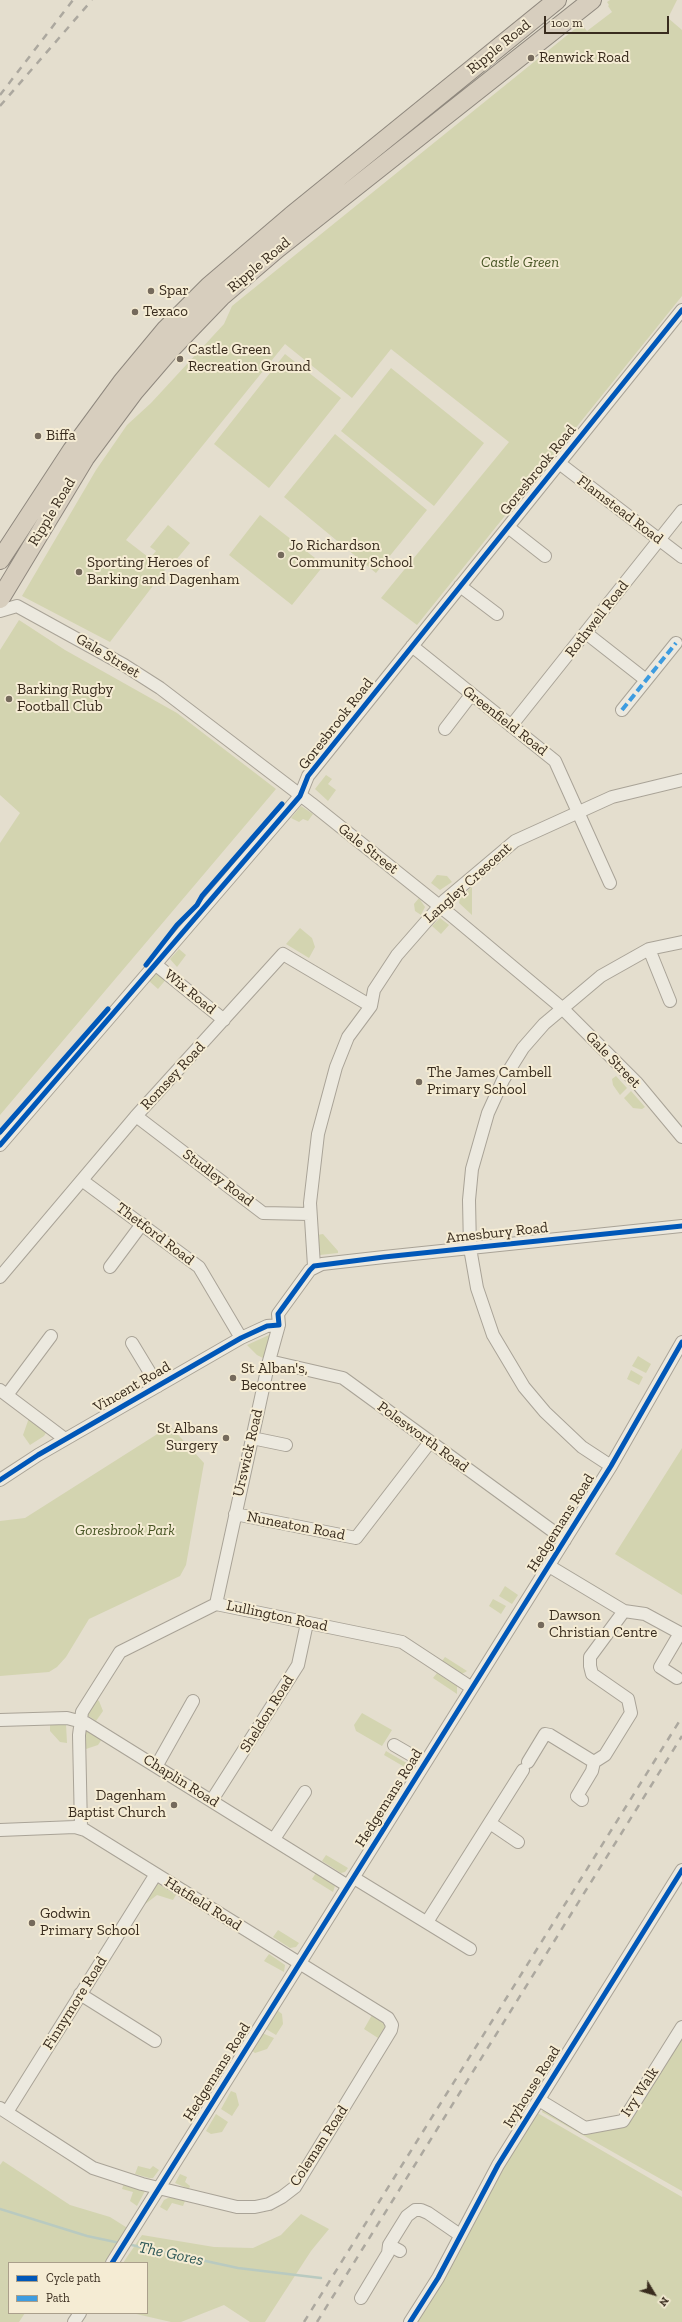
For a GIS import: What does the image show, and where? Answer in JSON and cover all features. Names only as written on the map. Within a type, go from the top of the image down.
[{"type":"highway","name":"Ripple Road","points":[[0,560],[72,450],[122,382],[166,329],[209,286],[291,216],[557,0]]},
{"type":"highway","name":"Ripple Road","points":[[4,592],[85,458],[134,392],[171,349],[221,297],[277,249],[592,0]]},
{"type":"street","name":"Goresbrook Road","points":[[0,1145],[300,796],[308,776],[682,310]]},
{"type":"street","name":"Flamstead Road","points":[[559,463],[682,557]]},
{"type":"street","name":"Rothwell Road","points":[[511,726],[682,511]]},
{"type":"street","points":[[508,527],[545,556]]},
{"type":"street","points":[[460,586],[497,614]]},
{"type":"street","points":[[0,611],[17,606],[4,592]]},
{"type":"street","name":"Gale Street","points":[[17,606],[73,636],[160,688],[440,906],[562,1008],[637,1083],[682,1137]]},
{"type":"street","points":[[586,633],[646,680]]},
{"type":"street","points":[[622,710],[676,644]]},
{"type":"street","name":"Greenfield Road","points":[[412,646],[471,695],[555,761],[610,883]]},
{"type":"street","points":[[444,729],[471,695]]},
{"type":"street","name":"Langley Crescent","points":[[314,1266],[310,1214],[318,1134],[336,1066],[348,1037],[371,1006],[374,990],[397,955],[440,906],[515,841],[578,811],[612,797],[682,780]]},
{"type":"street","points":[[611,1466],[582,1447],[545,1412],[524,1387],[493,1335],[477,1288],[470,1248],[469,1200],[472,1170],[488,1113],[503,1080],[523,1048],[544,1024],[601,976],[649,949],[682,942]]},
{"type":"street","points":[[649,949],[670,1001]]},
{"type":"street","name":"Romsey Road","points":[[0,1277],[83,1181],[136,1116],[283,954],[371,1006]]},
{"type":"street","name":"Wix Road","points":[[155,964],[224,1020]]},
{"type":"street","name":"Studley Road","points":[[136,1116],[263,1213],[310,1214]]},
{"type":"street","name":"Thetford Road","points":[[83,1181],[199,1267],[241,1338]]},
{"type":"street","points":[[110,1268],[142,1224]]},
{"type":"street","name":"Amesbury Road","points":[[314,1266],[682,1226]]},
{"type":"street","name":"Urswick Road","points":[[216,1604],[269,1361],[279,1325],[278,1314],[314,1266]]},
{"type":"street","name":"Vincent Road","points":[[0,1480],[65,1439],[241,1338],[267,1326],[279,1325]]},
{"type":"street","points":[[51,1336],[3,1392],[65,1439]]},
{"type":"street","name":"Hedgemans Road","points":[[115,2259],[611,1466],[682,1342]]},
{"type":"street","points":[[132,1343],[158,1386]]},
{"type":"street","name":"Polesworth Road","points":[[269,1361],[343,1378],[565,1540]]},
{"type":"street","points":[[252,1438],[286,1445]]},
{"type":"street","name":"Nuneaton Road","points":[[235,1514],[356,1538],[430,1442]]},
{"type":"street","points":[[549,1566],[624,1611],[645,1614],[680,1633],[660,1667],[677,1678]]},
{"type":"street","name":"Lullington Road","points":[[81,1828],[80,1721],[82,1712],[120,1652],[216,1604],[402,1642],[472,1688]]},
{"type":"street","points":[[582,1800],[577,1796],[592,1771],[594,1762],[605,1755],[631,1713],[628,1699],[592,1674],[590,1666],[590,1657],[624,1611]]},
{"type":"street","name":"Sheldon Road","points":[[212,1800],[298,1665],[307,1623]]},
{"type":"street","points":[[156,1765],[193,1701]]},
{"type":"street","name":"Chaplin Road","points":[[0,1720],[67,1718],[80,1721],[156,1765],[274,1839],[427,1922],[470,1950]]},
{"type":"street","points":[[427,1922],[545,1734],[550,1735],[594,1762]]},
{"type":"street","points":[[394,1745],[425,1763]]},
{"type":"street","points":[[274,1839],[284,1822],[295,1811],[305,1792]]},
{"type":"street","points":[[490,1823],[518,1842]]},
{"type":"street","points":[[0,1830],[81,1828]]},
{"type":"street","name":"Hatfield Road","points":[[81,1828],[388,2018],[392,2025]]},
{"type":"street","name":"Ivyhouse Road","points":[[410,2322],[498,2165],[615,1974],[682,1870]]},
{"type":"street","name":"Finnymore Road","points":[[3,2110],[80,1994],[156,1874]]},
{"type":"street","points":[[80,1994],[155,2041]]},
{"type":"street","name":"Coleman Road","points":[[3,2110],[92,2168],[160,2188],[237,2207],[269,2204],[282,2197],[295,2187],[391,2030],[392,2025]]},
{"type":"street","name":"Ivy Walk","points":[[539,2100],[585,2128],[623,2121],[682,2027]]},
{"type":"street","points":[[361,2298],[375,2286],[388,2253],[395,2248],[407,2216],[415,2210],[428,2212],[460,2235]]},
{"type":"green space","name":"Castle Green","points":[[610,0],[677,0],[668,18],[682,30],[682,296],[417,625],[381,598],[509,442],[391,349],[352,398],[285,344],[126,540],[165,570],[110,642],[22,596],[96,470],[127,425],[151,403],[224,324],[232,306],[581,24],[587,31],[612,12],[607,2]]},
{"type":"green space","points":[[285,354],[341,398],[269,488],[214,444]]},
{"type":"green space","points":[[391,368],[484,443],[434,506],[341,431]]},
{"type":"green space","points":[[335,434],[427,510],[376,573],[284,497]]},
{"type":"green space","points":[[260,515],[324,565],[292,605],[229,555]]},
{"type":"green space","points":[[168,525],[190,543],[171,566],[168,564],[165,568],[151,557],[156,551],[150,547]]},
{"type":"green space","points":[[19,620],[65,650],[177,713],[276,789],[0,1115],[0,843],[20,813],[0,795],[0,650]]},
{"type":"green space","points":[[326,775],[332,779],[328,784],[336,790],[328,801],[315,789]]},
{"type":"green space","points":[[301,806],[313,814],[308,821],[303,819],[299,822],[291,818]]},
{"type":"green space","points":[[437,875],[447,876],[452,882],[440,890],[431,883]]},
{"type":"green space","points":[[472,887],[472,915],[459,903],[460,897]]},
{"type":"green space","points":[[419,898],[425,907],[421,915],[415,911],[414,904]]},
{"type":"green space","points":[[440,918],[449,925],[441,934],[432,926]]},
{"type":"green space","points":[[300,928],[312,938],[315,947],[309,958],[286,944]]},
{"type":"green space","points":[[179,949],[186,955],[177,967],[170,959]]},
{"type":"green space","points":[[158,971],[168,977],[158,989],[149,981]]},
{"type":"green space","points":[[616,1076],[627,1088],[620,1095],[613,1085],[612,1079]]},
{"type":"green space","points":[[631,1091],[645,1107],[642,1109],[633,1108],[624,1098]]},
{"type":"green space","points":[[323,1234],[338,1251],[338,1253],[320,1255],[317,1235]]},
{"type":"green space","points":[[269,1335],[272,1338],[267,1360],[257,1355],[247,1345]]},
{"type":"green space","points":[[638,1356],[651,1364],[646,1373],[632,1366]]},
{"type":"green space","points":[[631,1370],[643,1377],[639,1385],[627,1379]]},
{"type":"green space","points":[[29,1418],[47,1431],[44,1436],[30,1445],[23,1435]]},
{"type":"green space","name":"Goresbrook Park","points":[[170,1426],[204,1463],[186,1565],[180,1576],[89,1619],[66,1657],[57,1667],[49,1672],[0,1676],[0,1521],[25,1518]]},
{"type":"green space","points":[[682,1448],[682,1595],[615,1554]]},
{"type":"green space","points":[[505,1586],[518,1595],[512,1604],[499,1596]]},
{"type":"green space","points":[[493,1599],[506,1606],[501,1614],[489,1606]]},
{"type":"green space","points":[[445,1657],[467,1671],[462,1674],[442,1661]]},
{"type":"green space","points":[[437,1673],[457,1686],[457,1694],[433,1678]]},
{"type":"green space","points":[[93,1697],[99,1701],[103,1711],[96,1721],[87,1715]]},
{"type":"green space","points":[[362,1713],[392,1730],[382,1746],[356,1731],[354,1725]]},
{"type":"green space","points":[[50,1721],[66,1724],[67,1743],[60,1742],[50,1731]]},
{"type":"green space","points":[[84,1730],[102,1739],[98,1745],[83,1750]]},
{"type":"green space","points":[[386,1751],[410,1765],[408,1769],[384,1755]]},
{"type":"green space","points":[[326,1855],[348,1868],[345,1872],[341,1873],[322,1861]]},
{"type":"green space","points":[[316,1873],[335,1886],[333,1892],[312,1879]]},
{"type":"green space","points":[[155,1882],[176,1895],[173,1900],[157,1895],[144,1905]]},
{"type":"green space","points":[[278,1930],[299,1943],[296,1947],[290,1948],[273,1937]]},
{"type":"green space","points":[[269,1954],[285,1965],[284,1972],[264,1961]]},
{"type":"green space","points":[[276,2009],[282,2014],[283,2024],[276,2035],[266,2029],[266,2025]]},
{"type":"green space","points":[[372,2015],[384,2023],[385,2027],[378,2038],[364,2029]]},
{"type":"green space","points":[[262,2033],[274,2038],[267,2049],[255,2053],[251,2050]]},
{"type":"green space","points":[[682,2037],[682,2191],[542,2112],[543,2109],[582,2132],[624,2126]]},
{"type":"green space","points":[[231,2091],[236,2093],[239,2105],[232,2116],[221,2109]]},
{"type":"green space","points":[[534,2111],[682,2197],[682,2322],[418,2322]]},
{"type":"green space","points":[[216,2114],[228,2122],[222,2132],[211,2134],[206,2131]]},
{"type":"green space","points":[[3,2161],[70,2205],[110,2217],[129,2229],[109,2262],[8,2262],[8,2314],[24,2314],[19,2322],[0,2322],[0,2165]]},
{"type":"green space","points":[[138,2166],[150,2169],[153,2166],[159,2170],[153,2178],[149,2178],[135,2174]]},
{"type":"green space","points":[[180,2174],[187,2177],[185,2182],[190,2186],[189,2189],[175,2183]]},
{"type":"green space","points":[[124,2183],[145,2191],[137,2206],[130,2201],[133,2192],[122,2189]]},
{"type":"green space","points":[[170,2197],[185,2201],[183,2206],[172,2203],[167,2211],[160,2207],[164,2200]]},
{"type":"green space","points":[[301,2214],[329,2229],[311,2251],[265,2322],[250,2322],[224,2305],[181,2322],[171,2322],[136,2314],[148,2314],[148,2262],[124,2262],[142,2235],[214,2247],[253,2248],[281,2235]]},
{"type":"waterway","name":"The Gores","points":[[0,2209],[87,2236],[120,2243]]},
{"type":"waterway","name":"The Gores","points":[[127,2244],[238,2268],[321,2278]]},
{"type":"railway","points":[[0,95],[73,0]]},
{"type":"railway","points":[[0,106],[92,0]]},
{"type":"railway","points":[[304,2322],[682,1717]]},
{"type":"railway","points":[[317,2322],[682,1736]]},
{"type":"marked path","points":[[622,710],[676,643]]},
{"type":"cycle path","points":[[0,1145],[300,796],[308,776],[682,310]]},
{"type":"cycle path","points":[[146,965],[177,925],[197,905],[202,896],[282,804]]},
{"type":"cycle path","points":[[0,1132],[108,1009]]},
{"type":"cycle path","points":[[0,1480],[38,1455],[241,1338],[267,1326],[279,1325],[278,1314],[314,1266],[384,1257],[682,1226]]},
{"type":"cycle path","points":[[113,2262],[611,1466],[682,1342]]},
{"type":"cycle path","points":[[410,2322],[438,2278],[498,2165],[682,1870]]},
{"type":"place","name":"Renwick Road","points":[[531,58]]},
{"type":"place","name":"Spar","points":[[151,291]]},
{"type":"place","name":"Texaco","points":[[135,312]]},
{"type":"place","name":"Castle Green Recreation Ground","points":[[180,359]]},
{"type":"place","name":"Biffa","points":[[38,436]]},
{"type":"place","name":"Jo Richardson Community School","points":[[281,555]]},
{"type":"place","name":"Sporting Heroes of Barking and Dagenham","points":[[79,572]]},
{"type":"place","name":"Barking Rugby Football Club","points":[[9,699]]},
{"type":"place","name":"The James Cambell Primary School","points":[[419,1082]]},
{"type":"place","name":"St Alban's, Becontree","points":[[233,1378]]},
{"type":"place","name":"St Albans Surgery","points":[[226,1438]]},
{"type":"place","name":"Dawson Christian Centre","points":[[541,1625]]},
{"type":"place","name":"Dagenham Baptist Church","points":[[174,1805]]},
{"type":"place","name":"Godwin Primary School","points":[[32,1923]]}]
